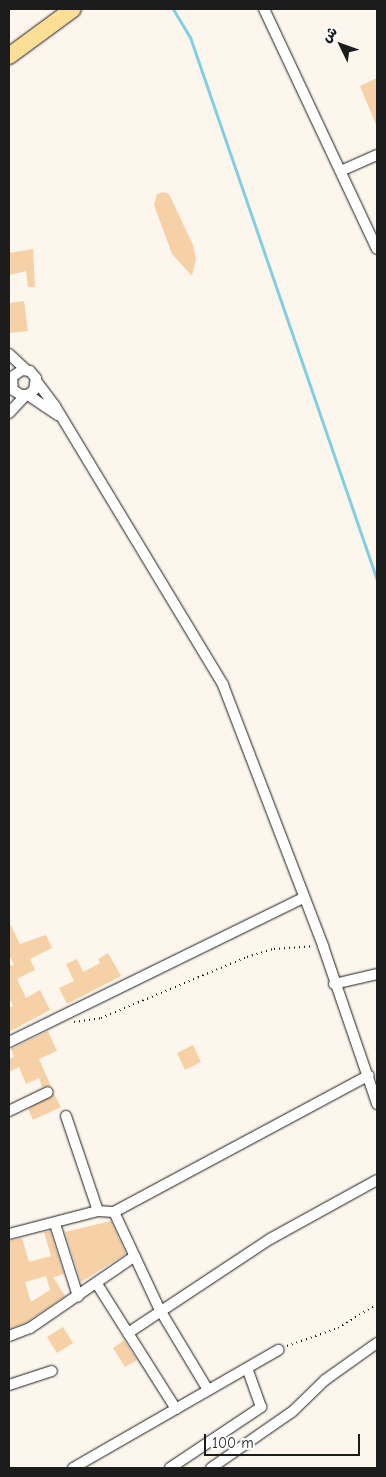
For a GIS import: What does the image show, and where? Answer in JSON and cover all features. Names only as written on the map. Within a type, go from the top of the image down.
[{"type":"main road","points":[[9,56],[73,9]]},
{"type":"street","points":[[264,9],[343,170],[377,248]]},
{"type":"street","points":[[343,170],[377,155]]},
{"type":"street","points":[[9,354],[26,370],[34,374],[37,382],[62,419],[222,685],[323,946],[334,984],[369,1076],[377,1104]]},
{"type":"street","points":[[9,364],[13,390],[27,395],[62,419]]},
{"type":"street","points":[[11,380],[26,370]]},
{"type":"street","points":[[9,413],[34,390],[37,382]]},
{"type":"street","points":[[9,1042],[303,898]]},
{"type":"street","points":[[334,984],[377,974]]},
{"type":"street","points":[[9,1234],[98,1212],[114,1212],[369,1076]]},
{"type":"street","points":[[9,1111],[48,1092]]},
{"type":"street","points":[[66,1116],[98,1212]]},
{"type":"street","points":[[128,1333],[160,1310],[270,1239],[377,1180]]},
{"type":"street","points":[[114,1212],[160,1310],[208,1390]]},
{"type":"street","points":[[55,1224],[78,1296]]},
{"type":"street","points":[[9,1336],[30,1328],[135,1256]]},
{"type":"street","points":[[96,1284],[176,1409]]},
{"type":"street","points":[[211,1468],[292,1412],[325,1380],[377,1343]]},
{"type":"street","points":[[73,1468],[278,1350]]},
{"type":"street","points":[[170,1468],[261,1406],[247,1368]]},
{"type":"street","points":[[9,1386],[52,1371]]},
{"type":"path","points":[[49,1023],[101,1018],[247,957],[274,949],[323,946]]},
{"type":"path","points":[[278,1350],[338,1328],[377,1304]]},
{"type":"building","points":[[377,78],[377,127],[360,86]]},
{"type":"building","points":[[163,192],[169,194],[193,245],[196,259],[192,276],[172,254],[154,205],[157,194]]},
{"type":"building","points":[[33,249],[35,287],[28,287],[26,271],[9,275],[9,253]]},
{"type":"building","points":[[24,301],[28,331],[9,333],[9,303]]},
{"type":"building","points":[[9,922],[20,944],[46,935],[52,948],[30,959],[35,970],[17,979],[26,998],[40,990],[50,1010],[9,1032],[9,1008],[13,1006],[9,998],[9,962],[11,966],[14,965],[9,955]]},
{"type":"building","points":[[108,953],[121,976],[67,1004],[59,988],[74,981],[66,964],[77,959],[83,972],[100,963],[98,959]]},
{"type":"building","points":[[48,1031],[57,1051],[39,1059],[51,1086],[42,1087],[39,1078],[26,1084],[19,1067],[9,1072],[9,1059],[14,1057],[11,1049]]},
{"type":"building","points":[[193,1045],[201,1062],[185,1070],[177,1053]]},
{"type":"building","points":[[54,1094],[61,1107],[33,1120],[28,1109]]},
{"type":"building","points":[[111,1221],[126,1254],[81,1282],[65,1232]]},
{"type":"building","points":[[50,1231],[64,1274],[53,1277],[65,1296],[27,1322],[9,1329],[9,1241],[22,1238],[29,1262],[51,1256],[44,1232]],"holes":[[[46,1276],[50,1290],[31,1302],[25,1282]]]},
{"type":"building","points":[[63,1327],[73,1343],[57,1353],[47,1337]]},
{"type":"building","points":[[124,1340],[137,1360],[125,1367],[113,1348]]},
{"type":"waterway","points":[[173,9],[190,37],[377,580]]}]
